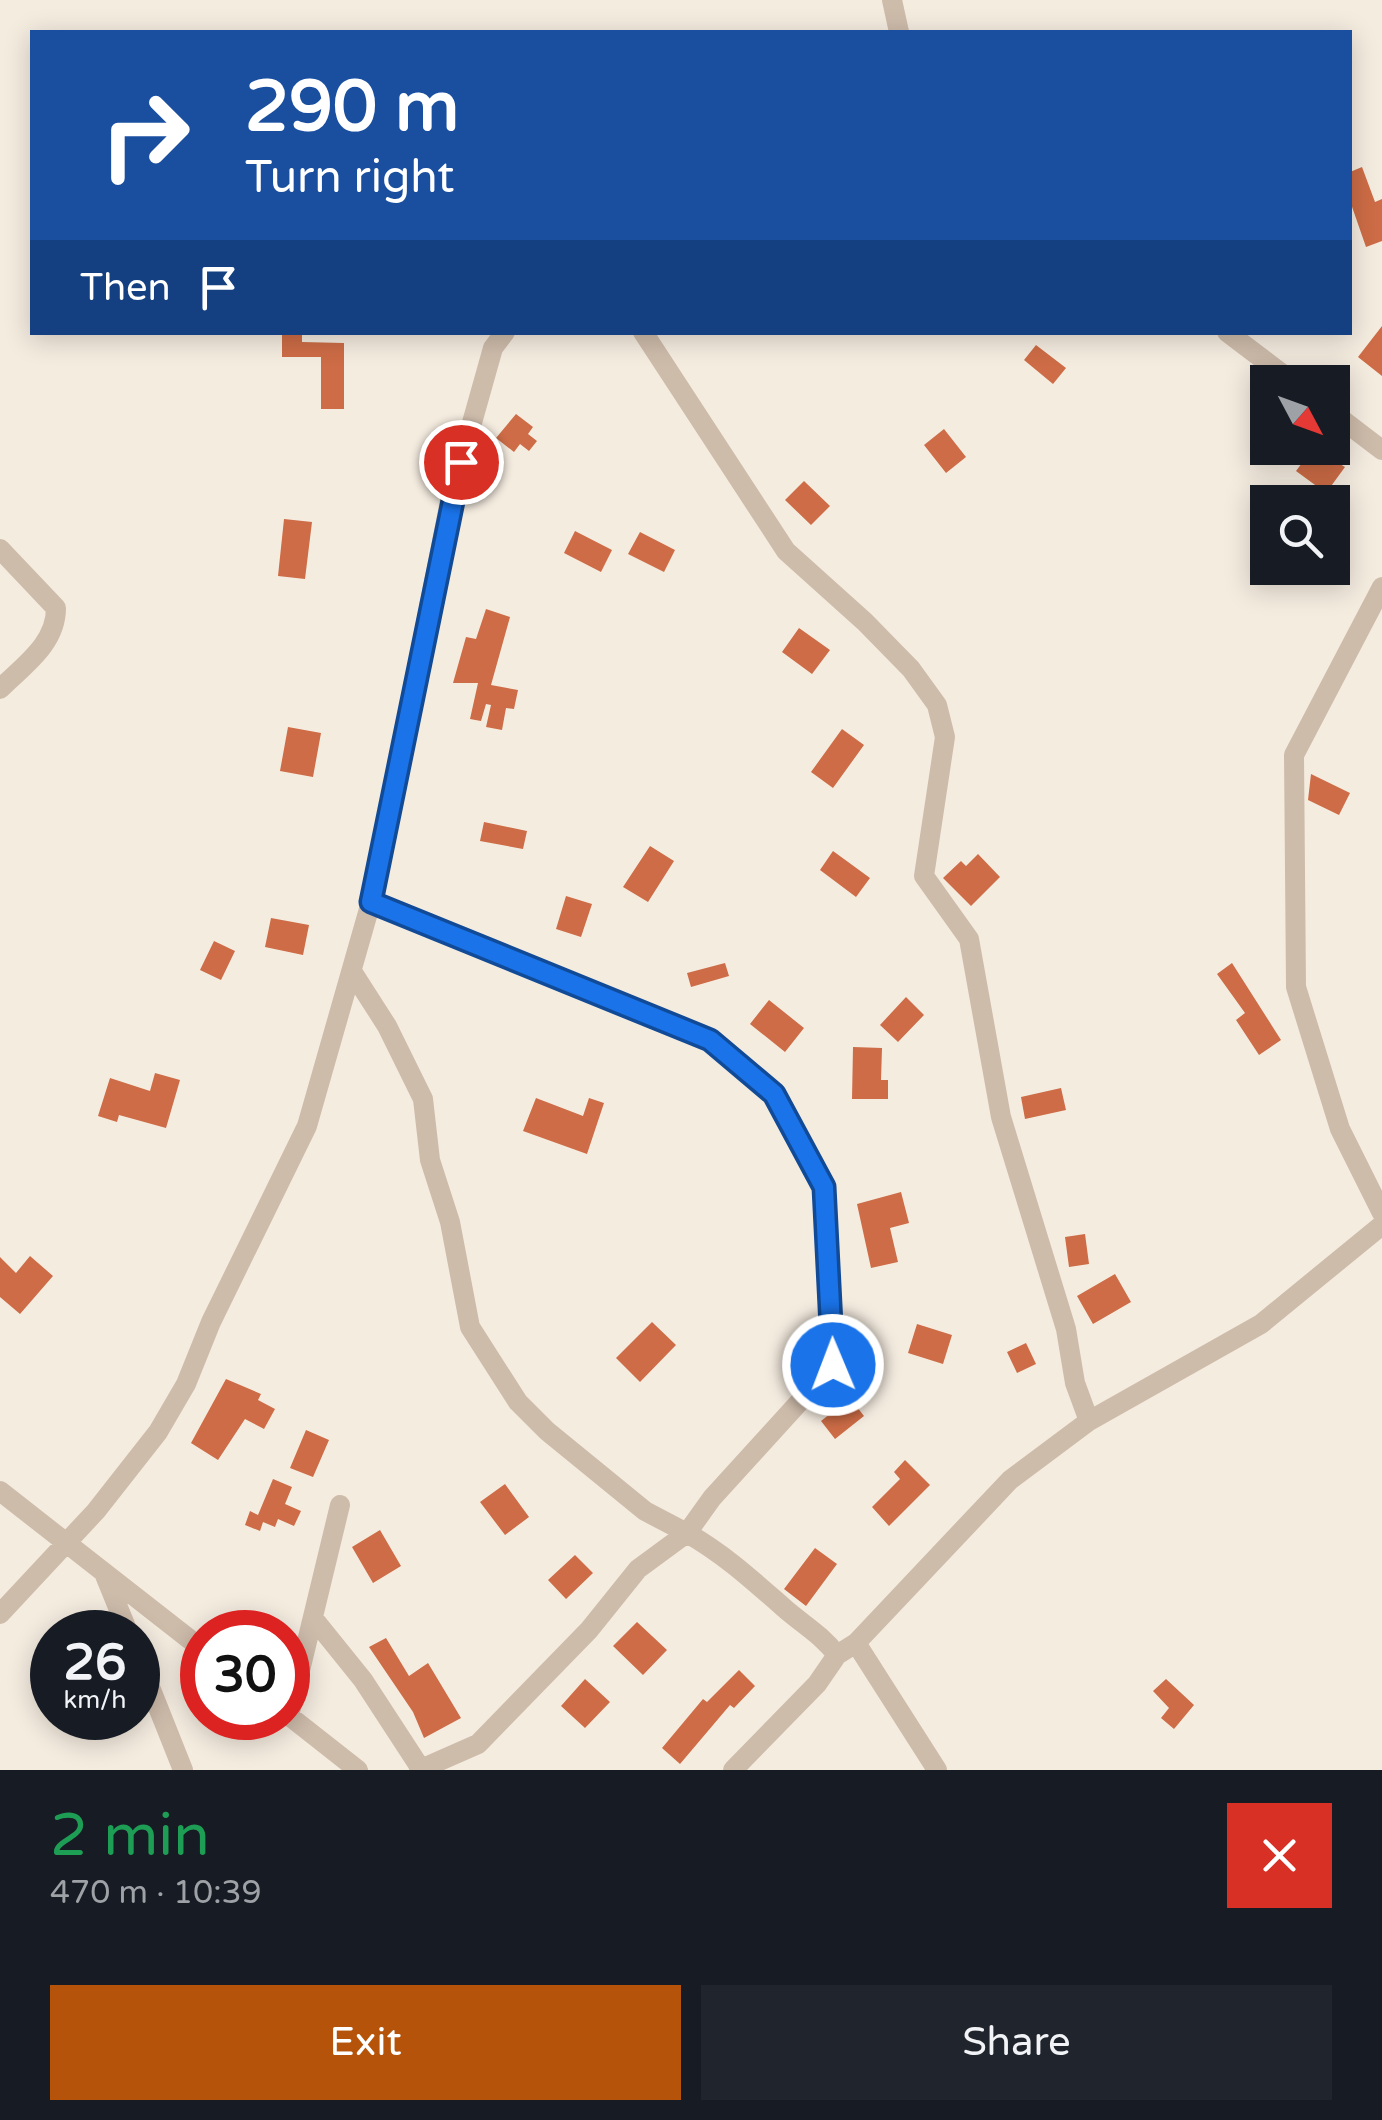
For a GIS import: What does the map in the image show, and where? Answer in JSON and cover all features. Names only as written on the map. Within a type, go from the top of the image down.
[{"type":"street","points":[[892,0],[900,30]]},
{"type":"street","points":[[0,1614],[96,1510],[158,1432],[186,1384],[211,1322],[306,1126],[371,902],[450,501],[493,348],[503,335]]},
{"type":"street","points":[[644,335],[786,550],[866,622],[911,669],[936,706],[945,737],[924,876],[969,938],[1001,1117],[1066,1329],[1074,1383],[1089,1421]]},
{"type":"street","points":[[1231,335],[1271,365]]},
{"type":"street","points":[[1350,426],[1382,450]]},
{"type":"street","points":[[0,549],[56,608],[56,623],[50,640],[0,688]]},
{"type":"street","points":[[1382,588],[1294,755],[1296,986],[1340,1129],[1382,1213]]},
{"type":"street","points":[[313,1618],[362,1680],[420,1769],[478,1744],[589,1630],[638,1569],[687,1533],[712,1498],[833,1365],[824,1187],[774,1094],[710,1040],[371,902]]},
{"type":"street","points":[[353,973],[387,1026],[423,1099],[430,1160],[450,1222],[470,1327],[518,1402],[645,1512],[729,1557],[787,1611],[820,1632],[837,1655]]},
{"type":"street","points":[[734,1770],[817,1684],[837,1655],[856,1643],[1010,1480],[1089,1421],[1261,1324],[1382,1225]]},
{"type":"street","points":[[0,1491],[180,1632]]},
{"type":"street","points":[[310,1630],[340,1505]]},
{"type":"street","points":[[103,1571],[119,1610]]},
{"type":"street","points":[[856,1643],[937,1770]]},
{"type":"street","points":[[160,1712],[183,1770]]},
{"type":"street","points":[[310,1733],[358,1770]]},
{"type":"building","points":[[1362,167],[1375,202],[1382,199],[1382,241],[1366,247],[1352,207],[1352,171]]},
{"type":"building","points":[[1382,326],[1382,376],[1358,357]]},
{"type":"building","points":[[282,335],[302,335],[302,342],[344,343],[344,409],[321,409],[321,357],[282,357]]},
{"type":"building","points":[[1036,345],[1066,368],[1053,384],[1024,360]]},
{"type":"building","points":[[516,414],[533,427],[528,434],[537,441],[529,451],[520,444],[514,452],[496,438]]},
{"type":"building","points":[[944,429],[966,457],[946,473],[924,445]]},
{"type":"building","points":[[1300,465],[1345,467],[1332,485],[1315,485],[1296,471]]},
{"type":"building","points":[[804,481],[830,506],[811,525],[785,500]]},
{"type":"building","points":[[284,519],[312,522],[305,579],[278,576]]},
{"type":"building","points":[[575,531],[612,550],[601,572],[564,553]]},
{"type":"building","points":[[640,532],[675,550],[664,572],[628,554]]},
{"type":"building","points":[[486,609],[510,617],[491,685],[518,690],[514,709],[506,708],[502,730],[486,727],[491,705],[486,704],[481,721],[470,719],[478,683],[453,683],[466,637],[476,639]]},
{"type":"building","points":[[799,628],[830,650],[812,674],[782,652]]},
{"type":"building","points":[[288,727],[321,733],[313,777],[280,771]]},
{"type":"building","points":[[842,729],[864,745],[833,788],[811,772]]},
{"type":"building","points":[[1311,774],[1350,793],[1339,815],[1308,800]]},
{"type":"building","points":[[484,822],[527,831],[523,849],[480,841]]},
{"type":"building","points":[[650,846],[674,861],[648,902],[623,887]]},
{"type":"building","points":[[833,851],[870,878],[856,897],[820,870]]},
{"type":"building","points":[[978,854],[1000,877],[971,906],[943,878],[961,861],[966,866]]},
{"type":"building","points":[[566,896],[592,904],[581,937],[556,929]]},
{"type":"building","points":[[271,918],[309,925],[303,955],[265,947]]},
{"type":"building","points":[[214,941],[235,951],[221,980],[200,970]]},
{"type":"building","points":[[725,963],[729,976],[691,987],[687,973]]},
{"type":"building","points":[[1232,963],[1281,1040],[1259,1055],[1236,1020],[1245,1013],[1217,974]]},
{"type":"building","points":[[906,997],[924,1015],[898,1042],[880,1025]]},
{"type":"building","points":[[769,1000],[804,1028],[785,1052],[750,1024]]},
{"type":"building","points":[[853,1047],[882,1048],[881,1080],[888,1080],[888,1099],[852,1099]]},
{"type":"building","points":[[155,1073],[180,1080],[166,1128],[119,1115],[117,1122],[98,1116],[110,1078],[150,1091]]},
{"type":"building","points":[[1061,1088],[1066,1110],[1025,1119],[1021,1097]]},
{"type":"building","points":[[536,1098],[583,1116],[589,1098],[604,1103],[587,1154],[523,1131]]},
{"type":"building","points":[[901,1192],[909,1223],[890,1228],[898,1262],[871,1268],[857,1204]]},
{"type":"building","points":[[1085,1234],[1089,1264],[1069,1267],[1065,1237]]},
{"type":"building","points":[[30,1256],[53,1276],[20,1314],[0,1297],[0,1257],[16,1273]]},
{"type":"building","points":[[1115,1274],[1131,1302],[1093,1324],[1077,1296]]},
{"type":"building","points":[[652,1322],[676,1345],[640,1382],[616,1358]]},
{"type":"building","points":[[917,1324],[952,1335],[943,1364],[908,1353]]},
{"type":"building","points":[[1026,1343],[1036,1364],[1017,1373],[1007,1352]]},
{"type":"building","points":[[226,1379],[261,1394],[258,1400],[275,1409],[264,1429],[245,1419],[218,1460],[191,1443]]},
{"type":"building","points":[[850,1398],[864,1416],[835,1439],[821,1421]]},
{"type":"building","points":[[306,1430],[329,1440],[313,1477],[290,1468]]},
{"type":"building","points":[[905,1460],[930,1485],[889,1526],[872,1507],[900,1479],[894,1472]]},
{"type":"building","points":[[273,1479],[292,1487],[285,1504],[301,1511],[294,1526],[278,1519],[275,1527],[263,1522],[260,1531],[245,1525],[250,1511],[258,1515]]},
{"type":"building","points":[[505,1484],[529,1517],[505,1535],[480,1502]]},
{"type":"building","points":[[380,1530],[401,1566],[373,1583],[352,1547]]},
{"type":"building","points":[[815,1548],[837,1564],[806,1606],[784,1589]]},
{"type":"building","points":[[575,1555],[593,1573],[566,1599],[548,1580]]},
{"type":"building","points":[[637,1622],[667,1650],[643,1675],[613,1646]]},
{"type":"building","points":[[386,1638],[409,1676],[428,1663],[461,1718],[424,1738],[413,1712],[369,1647]]},
{"type":"building","points":[[739,1670],[755,1686],[734,1708],[730,1705],[680,1764],[662,1748],[703,1699],[707,1702]]},
{"type":"building","points":[[585,1679],[610,1702],[585,1728],[561,1706]]},
{"type":"building","points":[[1166,1679],[1194,1705],[1174,1729],[1161,1718],[1169,1708],[1153,1691]]},
{"type":"route","points":[[461,462],[371,902],[710,1040],[774,1094],[824,1187],[833,1365]]}]
